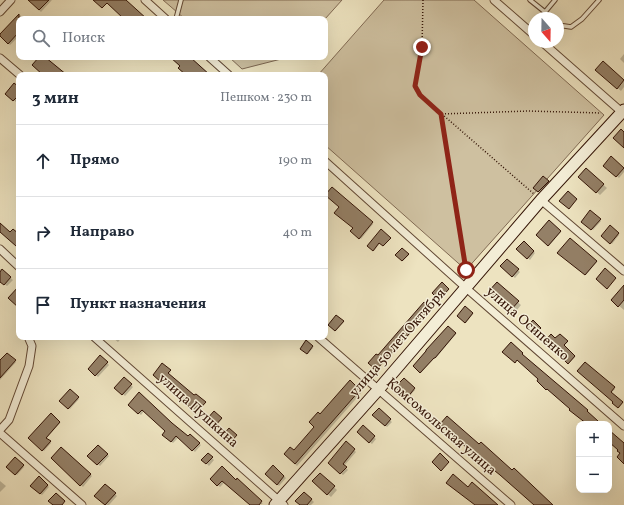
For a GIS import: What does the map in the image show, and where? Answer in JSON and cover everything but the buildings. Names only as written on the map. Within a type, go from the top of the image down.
[{"type":"street","points":[[0,12],[11,0]]},
{"type":"street","points":[[145,0],[163,16]]},
{"type":"street","points":[[494,0],[528,30]]},
{"type":"street","points":[[549,48],[623,112]]},
{"type":"street","points":[[0,58],[16,72]]},
{"type":"street","points":[[212,60],[226,72]]},
{"type":"street","name":"улица 50 лет Октября","points":[[279,503],[466,288],[537,197],[623,112]]},
{"type":"street","name":"улица Осипенко","points":[[328,164],[466,288],[623,422]]},
{"type":"street","points":[[537,197],[624,271]]},
{"type":"street","points":[[0,249],[16,263]]},
{"type":"street","points":[[29,340],[32,346],[29,366],[9,420],[0,432],[82,505]]},
{"type":"street","name":"улица Пушкина","points":[[97,340],[279,503]]},
{"type":"street","name":"Комсомольская улица","points":[[321,340],[511,505]]},
{"type":"lane","points":[[177,16],[181,0]]},
{"type":"lane","points":[[530,0],[545,12],[555,0]]},
{"type":"lane","points":[[564,25],[571,26],[582,19],[599,0]]},
{"type":"path","points":[[423,0],[422,47],[415,86],[420,95],[537,197]]},
{"type":"path","points":[[441,114],[528,111],[601,113]]},
{"type":"path","points":[[441,114],[466,270]]},
{"type":"shaded area","points":[[163,0],[342,0],[328,16],[182,16]]},
{"type":"shaded area","points":[[384,0],[474,0],[604,115],[466,270],[328,148],[328,72],[321,72]]},
{"type":"shaded area","points":[[232,60],[277,60],[242,69]]},
{"type":"route","points":[[422,47],[415,86],[420,95],[441,114],[459,218],[466,270]]}]
